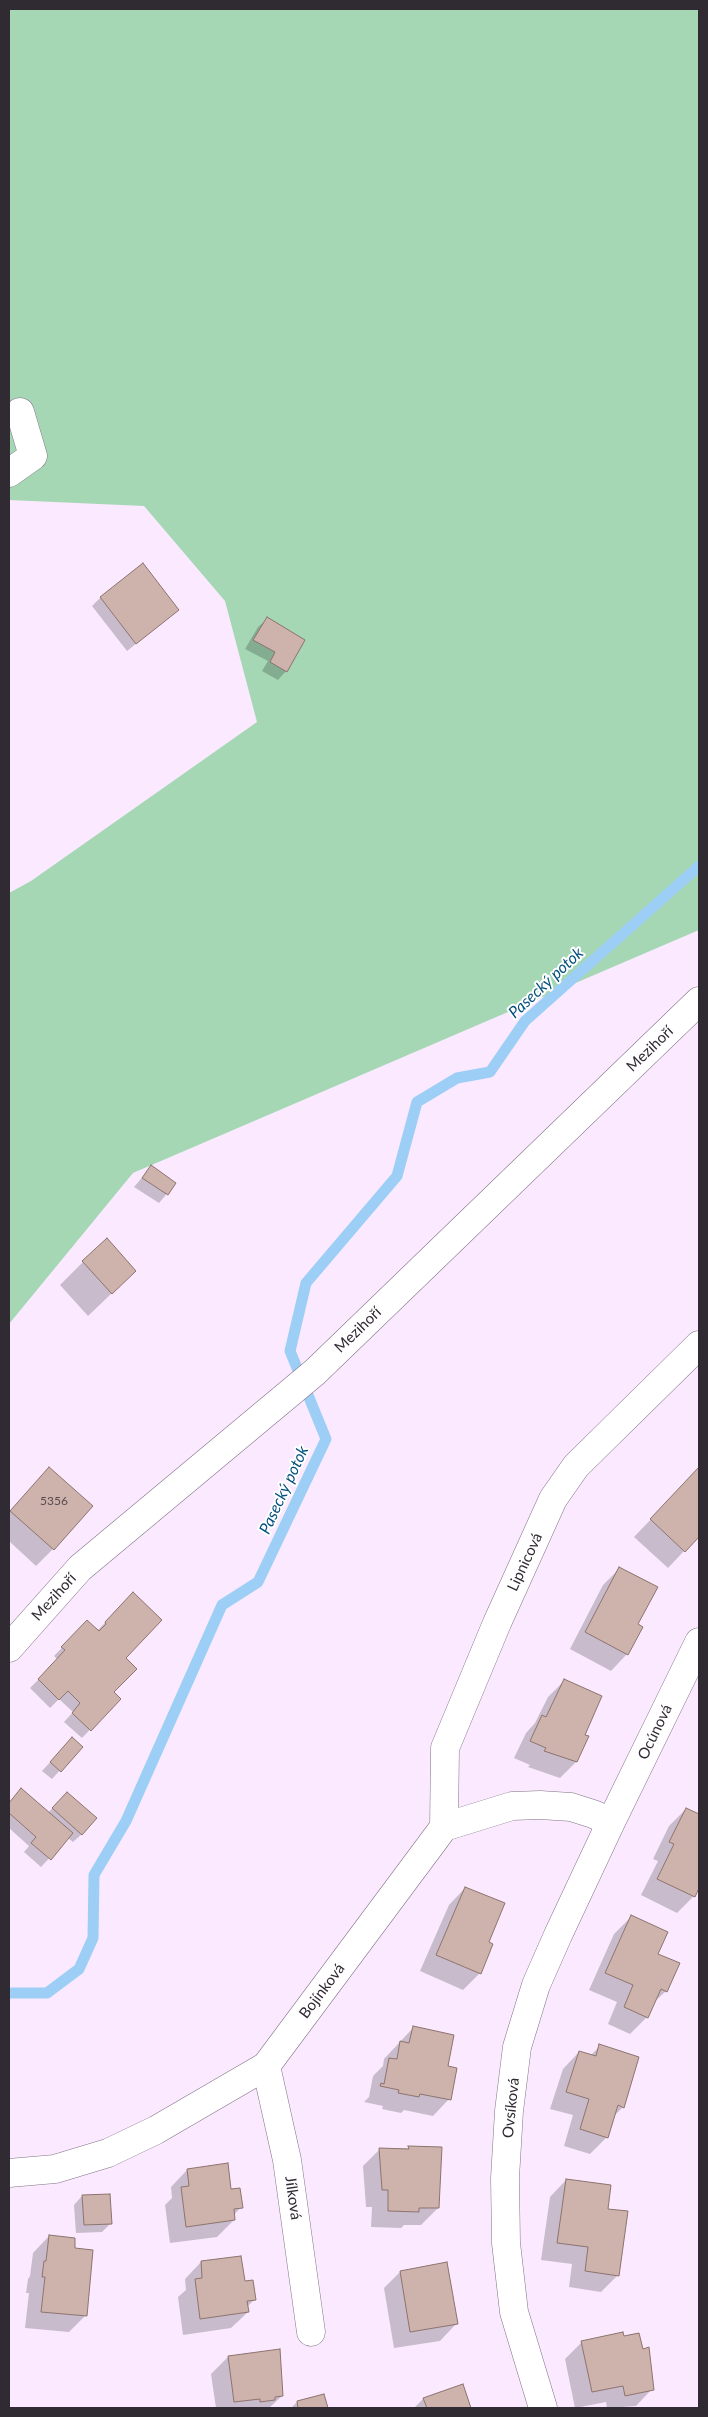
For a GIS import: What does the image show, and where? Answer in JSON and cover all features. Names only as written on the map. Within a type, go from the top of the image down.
[{"type":"street","points":[[9,474],[33,456],[20,412]]},
{"type":"street","name":"Mezihoří","points":[[9,1648],[80,1568],[315,1372],[699,1001]]},
{"type":"street","name":"Lipnicová","points":[[444,1828],[445,1748],[497,1623],[554,1499],[576,1466],[699,1345]]},
{"type":"street","name":"Ocúnová","points":[[611,1822],[699,1642]]},
{"type":"street","points":[[444,1828],[512,1806],[571,1807],[594,1814],[611,1822]]},
{"type":"street","name":"Ovsíková","points":[[543,2408],[514,2312],[506,2243],[505,2178],[509,2111],[517,2046],[536,1985],[611,1822]]},
{"type":"street","name":"Bojínková","points":[[9,2173],[55,2169],[108,2153],[156,2130],[266,2066],[444,1828]]},
{"type":"street","name":"Jílková","points":[[266,2066],[287,2160],[311,2332]]},
{"type":"green space","points":[[9,9],[699,9],[699,930],[133,1173],[9,1324],[9,893],[31,881],[257,722],[225,601],[144,506],[9,500]]},
{"type":"building","points":[[143,563],[179,610],[136,644],[100,597]]},
{"type":"building","points":[[267,617],[305,640],[287,672],[270,662],[275,652],[253,640]]},
{"type":"building","points":[[151,1165],[176,1183],[168,1195],[142,1178]]},
{"type":"building","points":[[107,1238],[136,1271],[112,1294],[82,1261]]},
{"type":"building","points":[[49,1467],[93,1506],[54,1550],[10,1511]]},
{"type":"building","points":[[699,1467],[699,1537],[685,1552],[650,1519]]},
{"type":"building","points":[[619,1567],[658,1587],[638,1624],[643,1627],[628,1655],[585,1632]]},
{"type":"building","points":[[133,1592],[162,1620],[126,1658],[137,1669],[114,1692],[121,1699],[91,1731],[72,1713],[80,1703],[68,1691],[59,1700],[38,1679],[65,1650],[61,1647],[87,1620],[99,1631]]},
{"type":"building","points":[[564,1679],[602,1696],[585,1735],[589,1736],[577,1762],[544,1751],[546,1748],[530,1741],[542,1715],[546,1717]]},
{"type":"building","points":[[72,1737],[83,1747],[61,1772],[50,1762]]},
{"type":"building","points":[[21,1788],[73,1833],[51,1860],[31,1843],[36,1837],[9,1813],[9,1803]]},
{"type":"building","points":[[67,1792],[97,1818],[82,1835],[52,1808]]},
{"type":"building","points":[[686,1808],[699,1814],[699,1888],[695,1897],[657,1879],[674,1844],[669,1842]]},
{"type":"building","points":[[465,1887],[505,1903],[489,1942],[493,1944],[481,1974],[436,1955]]},
{"type":"building","points":[[631,1915],[668,1932],[658,1954],[680,1963],[667,1992],[661,1989],[648,2018],[624,2007],[633,1985],[605,1973]]},
{"type":"building","points":[[413,2026],[454,2035],[448,2066],[457,2068],[451,2100],[420,2094],[419,2097],[398,2093],[399,2090],[380,2086],[381,2083],[384,2084],[389,2058],[397,2059],[400,2041],[409,2043]]},
{"type":"building","points":[[599,2044],[639,2057],[624,2108],[618,2105],[608,2138],[580,2129],[589,2099],[566,2092],[579,2051],[596,2056]]},
{"type":"building","points":[[408,2146],[442,2147],[439,2208],[419,2208],[419,2212],[388,2211],[388,2190],[382,2190],[379,2148],[409,2149]]},
{"type":"building","points":[[228,2163],[231,2189],[240,2188],[243,2208],[234,2209],[235,2220],[186,2227],[181,2187],[189,2186],[187,2169]]},
{"type":"building","points":[[566,2179],[611,2185],[608,2209],[628,2211],[619,2276],[585,2271],[588,2247],[557,2243]]},
{"type":"building","points":[[110,2194],[112,2224],[84,2225],[82,2195]]},
{"type":"building","points":[[49,2235],[75,2238],[75,2248],[93,2250],[87,2316],[41,2312],[45,2277],[42,2277]]},
{"type":"building","points":[[241,2256],[245,2281],[253,2280],[256,2300],[247,2301],[249,2312],[200,2319],[195,2279],[202,2278],[201,2261]]},
{"type":"building","points":[[447,2262],[458,2324],[410,2332],[400,2271]]},
{"type":"building","points":[[623,2332],[624,2336],[639,2333],[643,2349],[649,2347],[654,2390],[625,2396],[623,2386],[592,2392],[581,2341]]},
{"type":"building","points":[[280,2349],[283,2396],[275,2397],[275,2400],[260,2402],[260,2399],[234,2402],[228,2356]]},
{"type":"building","points":[[463,2384],[471,2408],[427,2408],[423,2398]]},
{"type":"building","points":[[324,2394],[328,2408],[298,2408],[297,2401]]},
{"type":"waterway","name":"Pasecký potok","points":[[9,1993],[47,1993],[79,1969],[93,1938],[94,1875],[126,1821],[222,1605],[258,1582],[326,1439],[290,1351],[306,1283],[397,1176],[417,1102],[457,1078],[490,1072],[525,1021],[699,866]]}]
